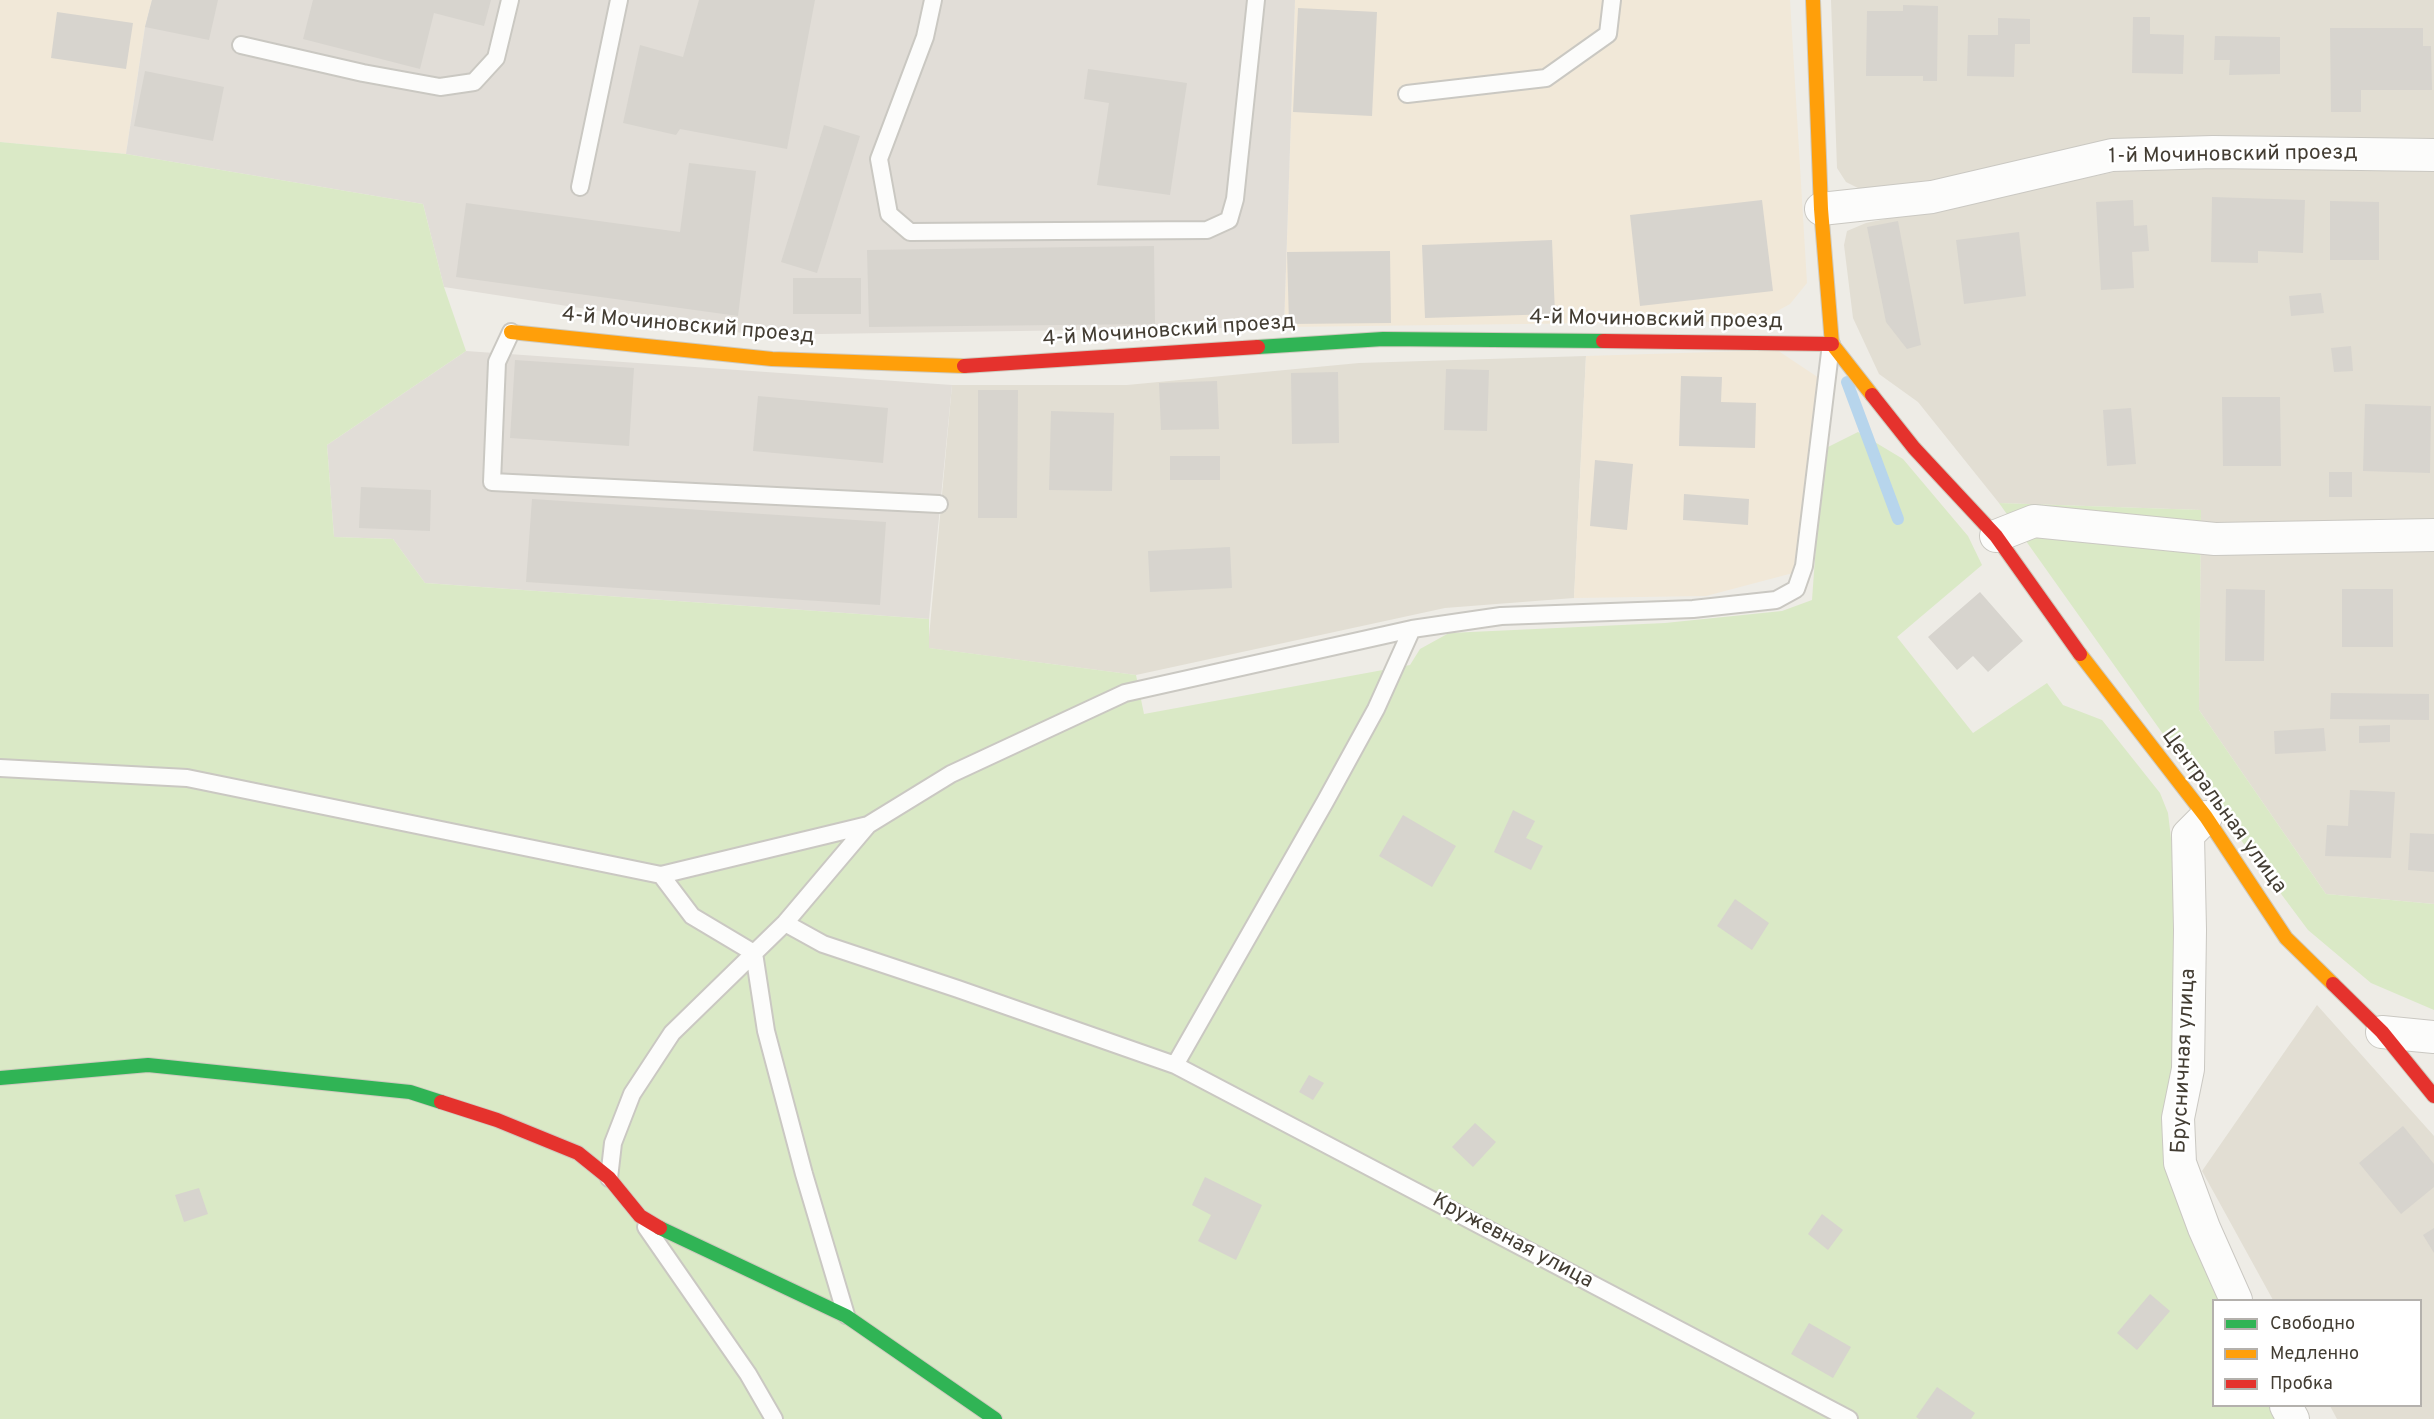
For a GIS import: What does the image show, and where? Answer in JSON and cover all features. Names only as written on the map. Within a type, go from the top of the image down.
[{"type":"street","points":[[1813,0],[1821,209],[1832,344]]},
{"type":"street","name":"1-й Мочиновский проезд","points":[[1821,209],[1932,197],[2112,155],[2213,152],[2434,155]]},
{"type":"street","name":"4-й Мочиновский проезд","points":[[511,332],[772,358],[966,366],[1383,339],[1832,344]]},
{"type":"street","name":"Центральная улица","points":[[1832,344],[1914,448],[1996,536],[2088,666],[2206,817],[2286,938],[2382,1032],[2434,1096]]},
{"type":"street","points":[[1996,536],[2034,521],[2215,539],[2434,535]]},
{"type":"street","name":"Брусничная улица","points":[[2206,817],[2188,835],[2190,930],[2188,1069],[2178,1118],[2180,1162],[2204,1228],[2236,1299]]},
{"type":"street","points":[[2382,1032],[2434,1037]]},
{"type":"street","points":[[0,1078],[148,1065],[410,1092],[497,1120],[578,1153],[609,1178],[640,1216],[671,1235],[846,1316],[996,1419]]},
{"type":"lane","points":[[241,45],[363,73],[440,87],[474,82],[496,58],[510,0]]},
{"type":"lane","points":[[580,187],[619,0]]},
{"type":"lane","points":[[933,0],[925,37],[879,159],[889,214],[910,232],[1208,230],[1229,220],[1235,199],[1256,0]]},
{"type":"lane","points":[[1407,94],[1546,78],[1608,34],[1612,0]]},
{"type":"lane","points":[[511,332],[497,362],[492,482],[939,504]]},
{"type":"lane","points":[[0,768],[187,778],[661,875],[868,825],[951,774],[1125,693],[1412,629],[1501,616],[1693,609],[1776,600],[1796,589],[1804,566],[1832,344]]},
{"type":"lane","points":[[1175,1065],[1376,709],[1412,629]]},
{"type":"lane","points":[[609,1178],[613,1143],[632,1094],[672,1033],[785,923],[868,825]]},
{"type":"lane","points":[[661,875],[692,916],[753,953],[766,1031],[804,1174],[846,1316]]},
{"type":"lane","name":"Кружевная улица","points":[[785,923],[823,944],[1175,1065],[1849,1419]]},
{"type":"lane","points":[[640,1216],[659,1248],[748,1374],[774,1419]]},
{"type":"shaded area","points":[[0,0],[152,0],[145,27],[126,154],[0,142]]},
{"type":"shaded area","points":[[152,0],[1295,0],[1284,327],[755,335],[444,287],[423,204],[126,154],[145,27]]},
{"type":"shaded area","points":[[1295,0],[1790,0],[1807,283],[1790,304],[1759,321],[1284,327]]},
{"type":"shaded area","points":[[1831,0],[2434,0],[2434,143],[1928,182],[1862,190],[1846,182],[1837,168]]},
{"type":"shaded area","points":[[2207,167],[2434,171],[2434,904],[2326,894],[2199,710],[2201,510],[1999,503],[1918,402],[1879,374],[1853,318],[1844,245],[1847,231],[1866,223],[2119,171]]},
{"type":"shaded area","points":[[1777,350],[1822,380],[1793,573],[1706,596],[1574,598],[1586,356]]},
{"type":"shaded area","points":[[466,351],[952,385],[929,619],[425,583],[393,539],[334,537],[327,445]]},
{"type":"shaded area","points":[[1586,356],[1574,598],[1445,608],[1136,675],[928,648],[952,385],[1127,385],[1359,363]]},
{"type":"shaded area","points":[[2317,1005],[2434,1136],[2434,1419],[2337,1419],[2331,1407],[2422,1407],[2422,1299],[2272,1299],[2202,1171]]},
{"type":"green space","points":[[0,142],[126,154],[423,204],[444,287],[466,351],[327,445],[334,537],[393,539],[425,583],[929,619],[929,648],[1136,675],[1144,714],[1410,665],[1420,649],[1449,633],[1665,623],[1782,611],[1812,600],[1826,448],[1858,432],[1903,459],[1968,536],[1982,565],[1897,637],[1973,733],[2047,683],[2063,705],[2102,720],[2160,793],[2168,813],[2175,872],[2177,1067],[2224,1299],[2212,1299],[2212,1407],[2278,1407],[2284,1419],[0,1419]]},
{"type":"green space","points":[[1999,503],[2201,510],[2199,710],[2326,894],[2434,904],[2434,1010],[2371,983],[2308,930],[2185,765]]},
{"type":"building","points":[[152,0],[218,0],[209,40],[145,27]]},
{"type":"building","points":[[313,0],[491,0],[484,26],[434,13],[420,69],[303,39]]},
{"type":"building","points":[[699,0],[815,0],[787,149],[680,129],[676,135],[623,123],[640,45],[683,57]]},
{"type":"building","points":[[1903,5],[1938,6],[1937,81],[1923,81],[1923,76],[1866,76],[1867,11],[1903,11]]},
{"type":"building","points":[[1298,8],[1377,12],[1372,116],[1293,112]]},
{"type":"building","points":[[57,12],[133,23],[126,69],[51,58]]},
{"type":"building","points":[[2133,17],[2150,17],[2150,34],[2184,35],[2183,74],[2132,73]]},
{"type":"building","points":[[1998,18],[2030,19],[2030,44],[2015,44],[2014,77],[1967,76],[1968,35],[1998,35]]},
{"type":"building","points":[[2330,28],[2423,28],[2423,46],[2431,46],[2432,90],[2361,90],[2361,112],[2331,112]]},
{"type":"building","points":[[2215,36],[2280,37],[2280,74],[2229,75],[2230,60],[2214,60]]},
{"type":"building","points":[[1088,69],[1187,83],[1170,195],[1097,185],[1109,103],[1084,99]]},
{"type":"building","points":[[145,71],[224,87],[213,141],[134,126]]},
{"type":"building","points":[[824,125],[860,136],[817,273],[781,262]]},
{"type":"building","points":[[689,163],[756,171],[738,316],[456,277],[466,203],[680,232]]},
{"type":"building","points":[[2212,197],[2305,200],[2303,253],[2258,251],[2258,263],[2211,262]]},
{"type":"building","points":[[1762,200],[1773,291],[1640,306],[1630,215]]},
{"type":"building","points":[[2133,200],[2134,226],[2147,225],[2149,251],[2132,252],[2134,288],[2101,290],[2096,202]]},
{"type":"building","points":[[2330,201],[2379,202],[2379,260],[2330,260]]},
{"type":"building","points":[[1898,221],[1921,345],[1907,349],[1886,322],[1867,227]]},
{"type":"building","points":[[2019,232],[2026,296],[1964,304],[1956,240]]},
{"type":"building","points":[[1552,240],[1555,314],[1425,318],[1422,245]]},
{"type":"building","points":[[1154,246],[1155,324],[869,327],[867,250]]},
{"type":"building","points":[[1390,251],[1391,323],[1289,324],[1287,252]]},
{"type":"building","points":[[793,278],[861,278],[861,314],[793,314]]},
{"type":"building","points":[[2321,293],[2324,313],[2291,316],[2289,296]]},
{"type":"building","points":[[2351,346],[2353,371],[2334,372],[2331,348]]},
{"type":"building","points":[[515,360],[634,368],[629,446],[510,438]]},
{"type":"building","points":[[1446,369],[1489,370],[1487,431],[1444,430]]},
{"type":"building","points":[[1338,372],[1339,443],[1292,444],[1291,373]]},
{"type":"building","points":[[1681,376],[1722,377],[1721,402],[1756,403],[1755,448],[1679,446]]},
{"type":"building","points":[[1217,381],[1219,429],[1161,430],[1159,383]]},
{"type":"building","points":[[978,390],[1018,390],[1017,518],[978,518]]},
{"type":"building","points":[[758,396],[888,408],[883,463],[753,451]]},
{"type":"building","points":[[2222,397],[2280,397],[2281,466],[2223,466]]},
{"type":"building","points":[[2365,404],[2431,406],[2430,473],[2363,471]]},
{"type":"building","points":[[2131,408],[2136,464],[2107,466],[2103,410]]},
{"type":"building","points":[[1051,411],[1114,413],[1112,491],[1049,490]]},
{"type":"building","points":[[1170,456],[1220,456],[1220,480],[1170,480]]},
{"type":"building","points":[[1595,460],[1633,464],[1627,530],[1590,526]]},
{"type":"building","points":[[2329,472],[2352,472],[2352,497],[2329,497]]},
{"type":"building","points":[[361,487],[431,490],[430,531],[359,528]]},
{"type":"building","points":[[1684,494],[1749,499],[1748,525],[1683,520]]},
{"type":"building","points":[[532,499],[886,522],[880,605],[526,582]]},
{"type":"building","points":[[1230,547],[1232,588],[1150,592],[1148,551]]},
{"type":"building","points":[[2226,589],[2265,590],[2264,661],[2225,661]]},
{"type":"building","points":[[2342,589],[2393,589],[2393,647],[2342,647]]},
{"type":"building","points":[[1980,592],[2023,641],[1988,672],[1973,656],[1957,670],[1928,637]]},
{"type":"building","points":[[2331,693],[2429,694],[2429,720],[2330,719]]},
{"type":"building","points":[[2390,725],[2390,742],[2359,743],[2359,726]]},
{"type":"building","points":[[2324,728],[2326,751],[2275,754],[2274,731]]},
{"type":"building","points":[[2350,790],[2395,792],[2391,858],[2325,856],[2327,825],[2348,826]]},
{"type":"building","points":[[1513,810],[1535,821],[1526,838],[1543,846],[1531,870],[1494,852]]},
{"type":"building","points":[[1403,815],[1456,846],[1432,887],[1379,856]]},
{"type":"building","points":[[2410,833],[2434,834],[2434,872],[2408,870]]},
{"type":"building","points":[[1735,899],[1769,923],[1752,950],[1717,926]]},
{"type":"building","points":[[1309,1075],[1324,1083],[1313,1100],[1299,1092]]},
{"type":"building","points":[[1475,1123],[1496,1142],[1473,1167],[1452,1147]]},
{"type":"building","points":[[2403,1126],[2434,1164],[2434,1187],[2401,1214],[2359,1163]]},
{"type":"building","points":[[1205,1177],[1262,1205],[1236,1260],[1198,1241],[1211,1215],[1192,1205]]},
{"type":"building","points":[[199,1188],[208,1214],[184,1222],[175,1195]]},
{"type":"building","points":[[1822,1214],[1843,1230],[1828,1250],[1808,1234]]},
{"type":"building","points":[[2434,1228],[2434,1253],[2423,1235]]},
{"type":"building","points":[[2150,1294],[2170,1311],[2137,1350],[2117,1333]]},
{"type":"building","points":[[1809,1323],[1851,1347],[1833,1378],[1791,1354]]},
{"type":"building","points":[[1937,1387],[1975,1413],[1971,1419],[1919,1419],[1916,1417]]},
{"type":"waterway","points":[[1847,382],[1898,519]]},
{"type":"traffic: fast","points":[[1258,347],[1383,339],[1603,341]]},
{"type":"traffic: fast","points":[[0,1078],[148,1065],[410,1092],[441,1102]]},
{"type":"traffic: fast","points":[[660,1228],[846,1316],[995,1419]]},
{"type":"traffic: slow","points":[[1813,0],[1821,209],[1832,344],[1872,395]]},
{"type":"traffic: slow","points":[[511,332],[772,359],[964,366]]},
{"type":"traffic: slow","points":[[2080,654],[2206,817],[2286,938],[2333,984]]},
{"type":"traffic: jam","points":[[1603,341],[1832,344]]},
{"type":"traffic: jam","points":[[964,366],[1258,347]]},
{"type":"traffic: jam","points":[[1872,395],[1914,448],[1996,536],[2080,654]]},
{"type":"traffic: jam","points":[[2333,984],[2382,1032],[2434,1096]]},
{"type":"traffic: jam","points":[[441,1102],[497,1120],[578,1153],[609,1178],[640,1216],[660,1228]]}]
